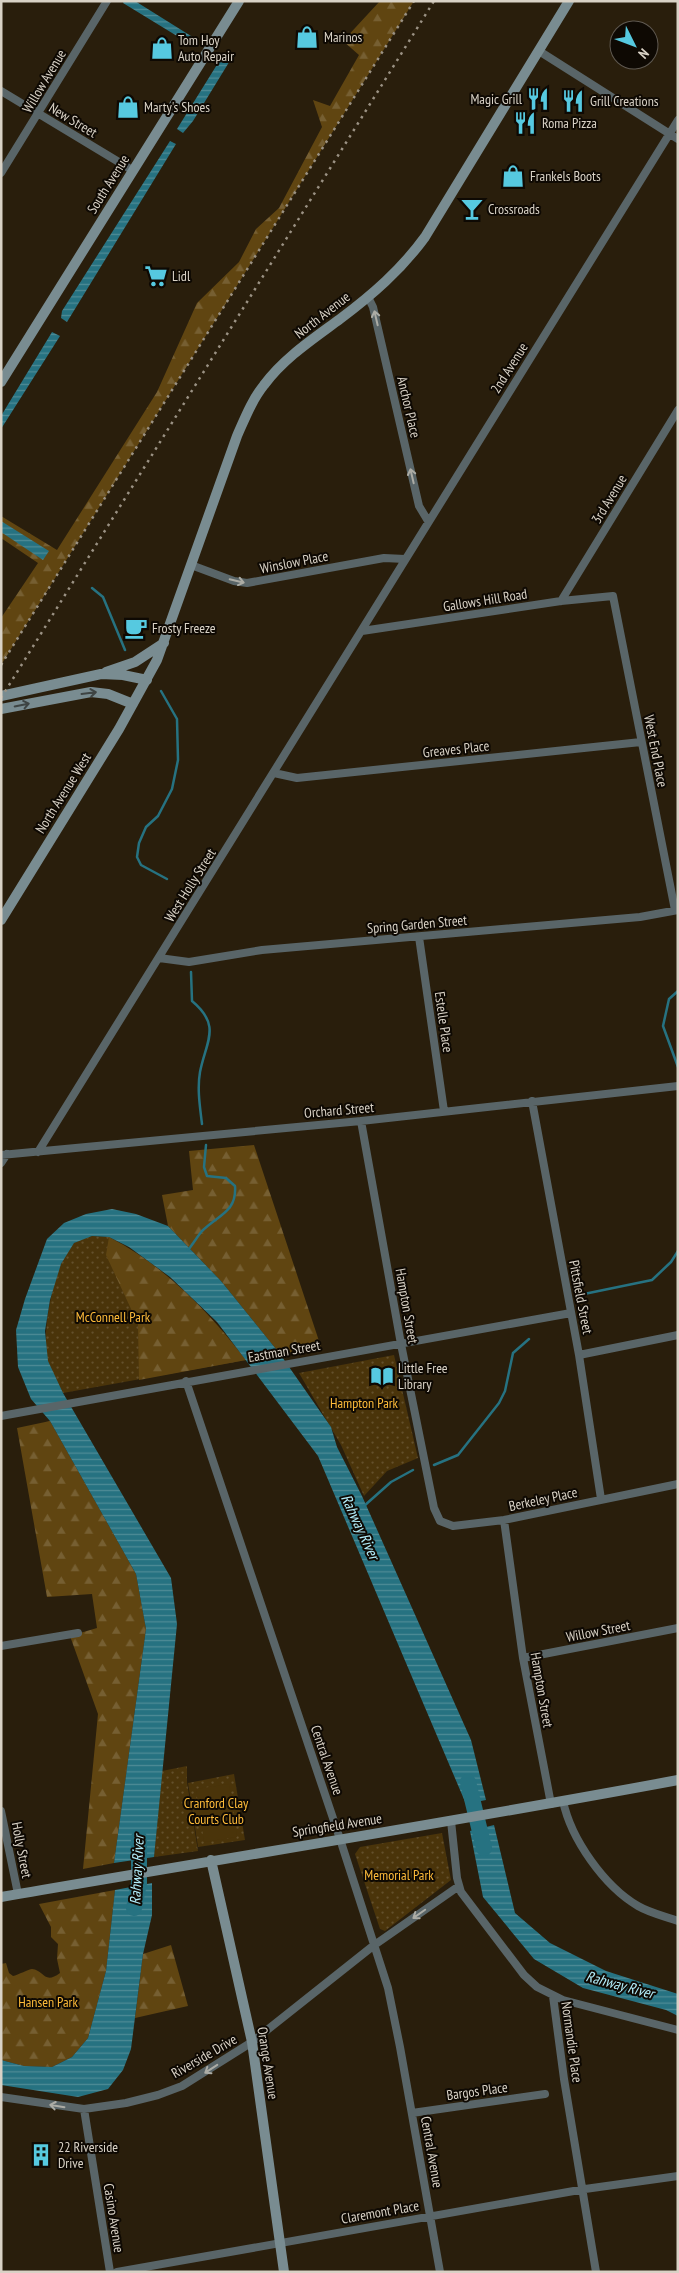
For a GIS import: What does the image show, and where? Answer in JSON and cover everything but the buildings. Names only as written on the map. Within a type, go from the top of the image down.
[{"type":"main road","name":"South Avenue","points":[[1,382],[239,1]]},
{"type":"main road","name":"North Avenue","points":[[147,680],[165,642],[190,566],[237,436],[250,406],[264,386],[294,354],[368,297],[393,275],[425,237],[569,1]]},
{"type":"main road","points":[[1,696],[101,674],[136,662],[165,642]]},
{"type":"main road","points":[[101,674],[123,675],[147,680]]},
{"type":"main road","name":"North Avenue West","points":[[1,920],[147,680]]},
{"type":"main road","points":[[1,709],[91,692],[108,694],[133,704]]},
{"type":"main road","name":"Springfield Avenue","points":[[1,1897],[551,1804],[678,1780]]},
{"type":"main road","name":"Orange Avenue","points":[[211,1860],[252,2042],[284,2272]]},
{"type":"street","name":"Willow Avenue","points":[[1,173],[39,114],[106,1]]},
{"type":"street","points":[[539,51],[678,139]]},
{"type":"street","name":"New Street","points":[[1,90],[132,170]]},
{"type":"street","name":"2nd Avenue","points":[[362,631],[428,521],[678,120]]},
{"type":"street","name":"Anchor Place","points":[[368,297],[373,307],[418,506],[428,521]]},
{"type":"street","name":"3rd Avenue","points":[[561,601],[678,410]]},
{"type":"street","name":"Winslow Place","points":[[190,566],[247,583],[384,558],[405,559]]},
{"type":"street","name":"Gallows Hill Road","points":[[362,631],[561,601],[613,596]]},
{"type":"street","name":"West End Place","points":[[613,596],[676,910]]},
{"type":"street","name":"West Holly Street","points":[[38,1152],[362,631]]},
{"type":"street","name":"Greaves Place","points":[[274,773],[297,778],[641,742]]},
{"type":"street","name":"Spring Garden Street","points":[[159,958],[189,962],[262,950],[640,917],[676,910]]},
{"type":"street","name":"Estelle Place","points":[[419,937],[444,1111]]},
{"type":"street","name":"Orchard Street","points":[[4,1155],[360,1121],[678,1086]]},
{"type":"street","name":"Pittsfield Street","points":[[532,1101],[579,1355],[601,1499]]},
{"type":"street","name":"Hampton Street","points":[[360,1121],[401,1344],[432,1495]]},
{"type":"street","points":[[1,1163],[4,1155]]},
{"type":"street","name":"Eastman Street","points":[[1,1416],[186,1381],[571,1313]]},
{"type":"street","points":[[579,1355],[678,1336]]},
{"type":"street","name":"Central Avenue","points":[[186,1381],[340,1839],[388,1988],[440,2272]]},
{"type":"street","name":"Berkeley Place","points":[[432,1495],[436,1516],[446,1525],[504,1520],[678,1484]]},
{"type":"street","name":"Hampton Street","points":[[504,1520],[523,1658],[551,1804]]},
{"type":"street","name":"Willow Street","points":[[523,1658],[678,1628]]},
{"type":"street","points":[[1,1646],[78,1633]]},
{"type":"street","points":[[563,1801],[566,1817],[592,1862],[606,1879],[637,1905],[678,1921]]},
{"type":"street","name":"Holly Street","points":[[1,1811],[18,1894]]},
{"type":"street","name":"Normandie Place","points":[[451,1821],[459,1886],[524,1975],[537,1987],[553,1996],[596,2272]]},
{"type":"street","name":"Riverside Drive","points":[[1,2097],[84,2109],[134,2101],[182,2086],[206,2073],[252,2042],[373,1946],[459,1886]]},
{"type":"street","points":[[553,1996],[678,2030]]},
{"type":"street","name":"Bargos Place","points":[[412,2113],[546,2094]]},
{"type":"street","name":"Casino Avenue","points":[[84,2109],[110,2272]]},
{"type":"street","name":"Claremont Place","points":[[117,2272],[430,2216],[678,2176]]},
{"type":"green space","points":[[380,1],[414,1],[1,665],[1,618],[38,563],[1,538],[1,516],[57,550],[157,392],[197,303],[239,262],[256,229],[279,208],[322,127],[313,100],[330,106],[359,55],[343,41]]},
{"type":"green space","points":[[254,1145],[321,1347],[280,1354],[221,1281],[168,1226],[162,1195],[193,1190],[189,1151]]},
{"type":"green space","name":"McConnell Park","points":[[92,1236],[109,1237],[246,1360],[63,1393],[48,1362],[46,1350],[47,1318],[50,1300],[60,1266],[67,1253],[74,1243]]},
{"type":"green space","points":[[109,1237],[149,1262],[184,1291],[201,1307],[246,1360],[139,1380],[138,1324],[106,1255]]},
{"type":"green space","name":"Hampton Park","points":[[394,1355],[418,1458],[387,1471],[364,1496],[341,1445],[299,1373]]},
{"type":"green space","points":[[50,1421],[136,1574],[146,1629],[114,1863],[83,1869],[98,1714],[70,1636],[97,1628],[92,1594],[47,1597],[17,1428]]},
{"type":"green space","points":[[187,1766],[187,1782],[198,1851],[154,1857],[162,1771]]},
{"type":"green space","name":"Cranford Clay Courts Club","points":[[234,1774],[245,1840],[198,1847],[188,1783]]},
{"type":"green space","points":[[229,1784],[231,1799],[198,1804],[196,1789]]},
{"type":"green space","points":[[232,1804],[234,1819],[201,1824],[199,1809]]},
{"type":"green space","points":[[235,1822],[237,1837],[204,1842],[202,1827]]},
{"type":"green space","name":"Memorial Park","points":[[442,1833],[451,1880],[385,1931],[380,1929],[355,1854],[360,1847]]},
{"type":"green space","name":"Hansen Park","points":[[115,1890],[106,1971],[88,2038],[72,2057],[52,2067],[24,2066],[1,2060],[1,1964],[6,1963],[9,1973],[13,1976],[32,1969],[51,1978],[60,1973],[57,1959],[58,1944],[51,1937],[51,1927],[39,1904]]},
{"type":"green space","points":[[171,1945],[188,2006],[135,2018],[143,1954]]},
{"type":"water","points":[[124,1],[135,1],[199,41],[195,47],[123,3]]},
{"type":"water","points":[[223,55],[231,59],[193,121],[183,133],[177,129]]},
{"type":"water","points":[[170,141],[176,144],[67,322],[61,318],[62,311]]},
{"type":"water","points":[[52,332],[60,336],[1,429],[1,416]]},
{"type":"water","points":[[1,521],[49,551],[43,560],[1,532]]},
{"type":"water","points":[[112,1209],[136,1214],[168,1226],[221,1281],[280,1354],[331,1427],[337,1447],[362,1496],[471,1740],[486,1800],[466,1804],[318,1456],[217,1322],[170,1277],[129,1247],[109,1237],[92,1236],[74,1243],[61,1264],[50,1300],[45,1331],[48,1361],[63,1393],[171,1578],[177,1624],[154,1857],[114,1863],[146,1629],[136,1574],[50,1421],[31,1399],[18,1367],[16,1330],[47,1239],[64,1223],[86,1214]]},
{"type":"water","points":[[494,1825],[515,1913],[550,1943],[606,1971],[678,1994],[678,2016],[666,2010],[583,1988],[534,1959],[483,1897],[470,1831]]},
{"type":"water","points":[[152,1883],[152,1915],[143,1954],[131,2049],[123,2070],[108,2089],[78,2097],[1,2085],[1,2060],[24,2066],[52,2067],[72,2057],[88,2038],[106,1971],[115,1890]]},
{"type":"waterway","points":[[92,588],[103,597],[125,650]]},
{"type":"waterway","points":[[161,691],[177,719],[178,760],[172,789],[158,816],[146,827],[139,843],[137,857],[141,865],[167,879]]},
{"type":"waterway","points":[[191,972],[192,1001],[207,1018],[210,1034],[199,1078],[202,1124]]},
{"type":"waterway","points":[[678,991],[669,999],[663,1026],[678,1067]]},
{"type":"waterway","points":[[188,1250],[202,1231],[230,1207],[235,1195],[235,1186],[226,1178],[207,1176],[204,1167],[206,1145]]},
{"type":"waterway","points":[[584,1294],[652,1280],[671,1262],[678,1251]]},
{"type":"waterway","points":[[434,1465],[458,1455],[499,1403],[505,1391],[513,1353],[529,1339]]},
{"type":"waterway","points":[[364,1506],[391,1482],[413,1470]]},
{"type":"waterway","name":"Rahway River","points":[[468,1782],[484,1848]]},
{"type":"waterway","name":"Rahway River","points":[[134,1908],[139,1883],[139,1838]]},
{"type":"railway","points":[[1,665],[414,1]]},
{"type":"railway","points":[[1,698],[434,1]]},
{"type":"place","name":"Marinos","points":[[307,37]]},
{"type":"place","name":"Tom Hoy Auto Repair","points":[[162,48]]},
{"type":"place","name":"Magic Grill","points":[[538,99]]},
{"type":"place","name":"Grill Creations","points":[[573,101]]},
{"type":"place","name":"Marty's Shoes","points":[[128,107]]},
{"type":"place","name":"Roma Pizza","points":[[525,123]]},
{"type":"place","name":"Frankels Boots","points":[[513,176]]},
{"type":"place","name":"Crossroads","points":[[472,209]]},
{"type":"place","name":"Lidl","points":[[156,276]]},
{"type":"place","name":"Frosty Freeze","points":[[136,628]]},
{"type":"place","name":"Little Free Library","points":[[382,1376]]},
{"type":"place","name":"22 Riverside Drive","points":[[41,2155]]}]
